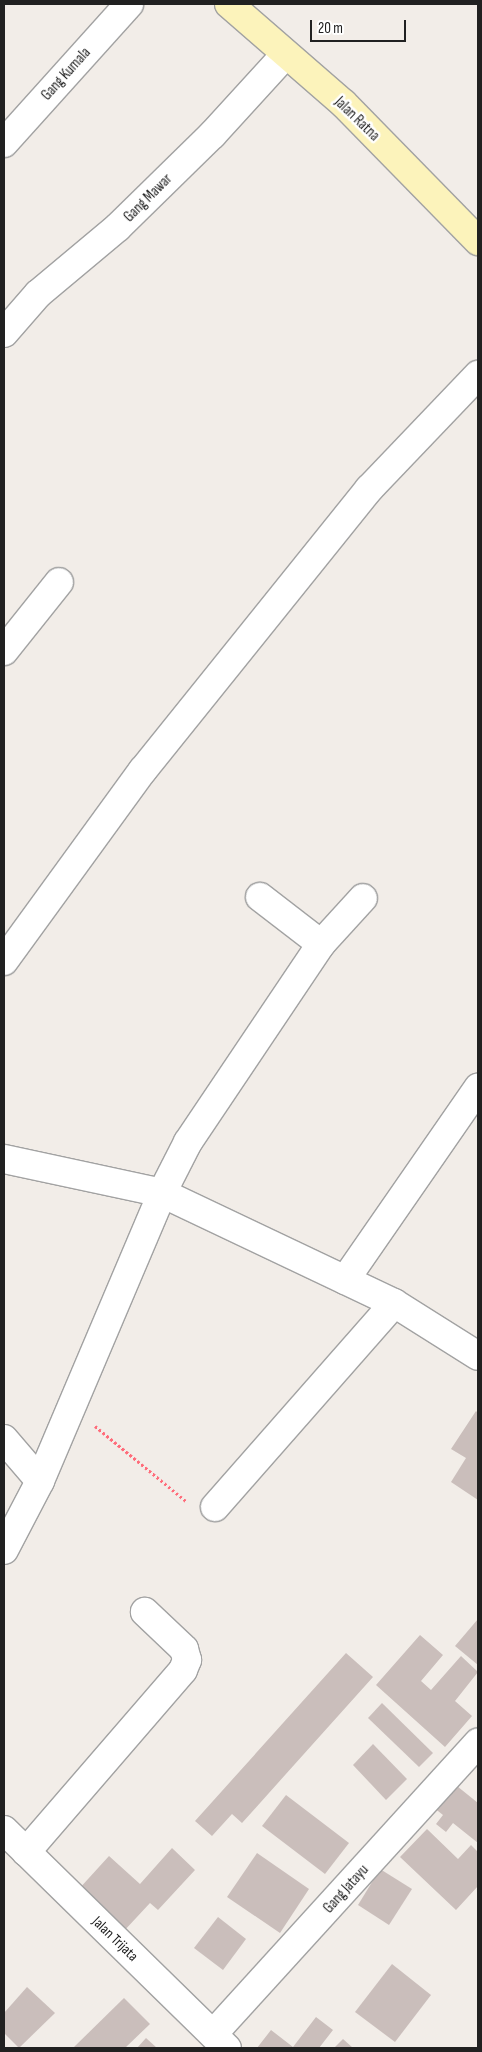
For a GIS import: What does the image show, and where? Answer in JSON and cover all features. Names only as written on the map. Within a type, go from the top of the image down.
[{"type":"street","name":"Gang Kumala","points":[[4,143],[129,4]]},
{"type":"street","name":"Jalan Ratna","points":[[229,4],[285,55],[344,104],[478,241]]},
{"type":"street","name":"Gang Mawar","points":[[4,333],[38,294],[118,227],[198,148],[285,55]]},
{"type":"street","points":[[4,961],[142,770],[369,489],[478,375]]},
{"type":"street","points":[[4,651],[59,582]]},
{"type":"street","points":[[260,897],[321,944]]},
{"type":"street","points":[[4,1550],[40,1481],[162,1193],[188,1142],[321,944],[363,898]]},
{"type":"street","points":[[345,1280],[478,1088]]},
{"type":"street","points":[[4,1159],[162,1193],[394,1303],[478,1356]]},
{"type":"street","points":[[215,1507],[394,1303]]},
{"type":"street","points":[[4,1439],[40,1481]]},
{"type":"street","points":[[26,1852],[183,1670],[187,1660],[184,1649],[145,1612]]},
{"type":"street","name":"Gang Jatayu","points":[[220,2041],[478,1743]]},
{"type":"street","name":"Jalan Trijata","points":[[4,1830],[220,2041]]},
{"type":"path","points":[[71,1406],[184,1500],[199,1508],[215,1507]]},
{"type":"building","points":[[476,1411],[478,1413],[478,1500],[451,1482],[466,1458],[451,1449]]},
{"type":"building","points":[[478,1619],[478,1665],[455,1646]]},
{"type":"building","points":[[420,1635],[443,1655],[421,1681],[431,1690],[461,1656],[478,1672],[455,1701],[472,1716],[445,1747],[376,1685]]},
{"type":"building","points":[[346,1653],[373,1677],[242,1823],[232,1814],[212,1836],[195,1821]]},
{"type":"building","points":[[382,1703],[433,1753],[419,1767],[368,1718]]},
{"type":"building","points":[[373,1744],[407,1779],[386,1800],[353,1765]]},
{"type":"building","points":[[452,1782],[478,1803],[478,1843],[453,1823],[446,1832],[436,1824],[443,1815],[433,1807]]},
{"type":"building","points":[[286,1795],[349,1843],[325,1874],[262,1826]]},
{"type":"building","points":[[427,1829],[458,1859],[471,1845],[478,1852],[478,1886],[456,1910],[400,1857]]},
{"type":"building","points":[[172,1848],[195,1870],[158,1910],[150,1903],[123,1932],[78,1890],[109,1856],[140,1884]]},
{"type":"building","points":[[257,1853],[309,1889],[280,1933],[227,1897]]},
{"type":"building","points":[[380,1869],[412,1889],[389,1925],[358,1905]]},
{"type":"building","points":[[218,1917],[246,1939],[223,1970],[194,1948]]},
{"type":"building","points":[[392,1964],[431,1995],[395,2042],[355,2012]]},
{"type":"building","points":[[27,1987],[55,2013],[19,2048],[4,2033],[4,2013]]},
{"type":"building","points":[[124,1998],[150,2024],[125,2048],[73,2048]]},
{"type":"building","points":[[316,2017],[333,2030],[319,2048],[257,2048],[271,2030],[293,2047]]},
{"type":"building","points":[[146,2038],[157,2048],[137,2048]]},
{"type":"building","points":[[343,2039],[353,2048],[334,2048]]}]
